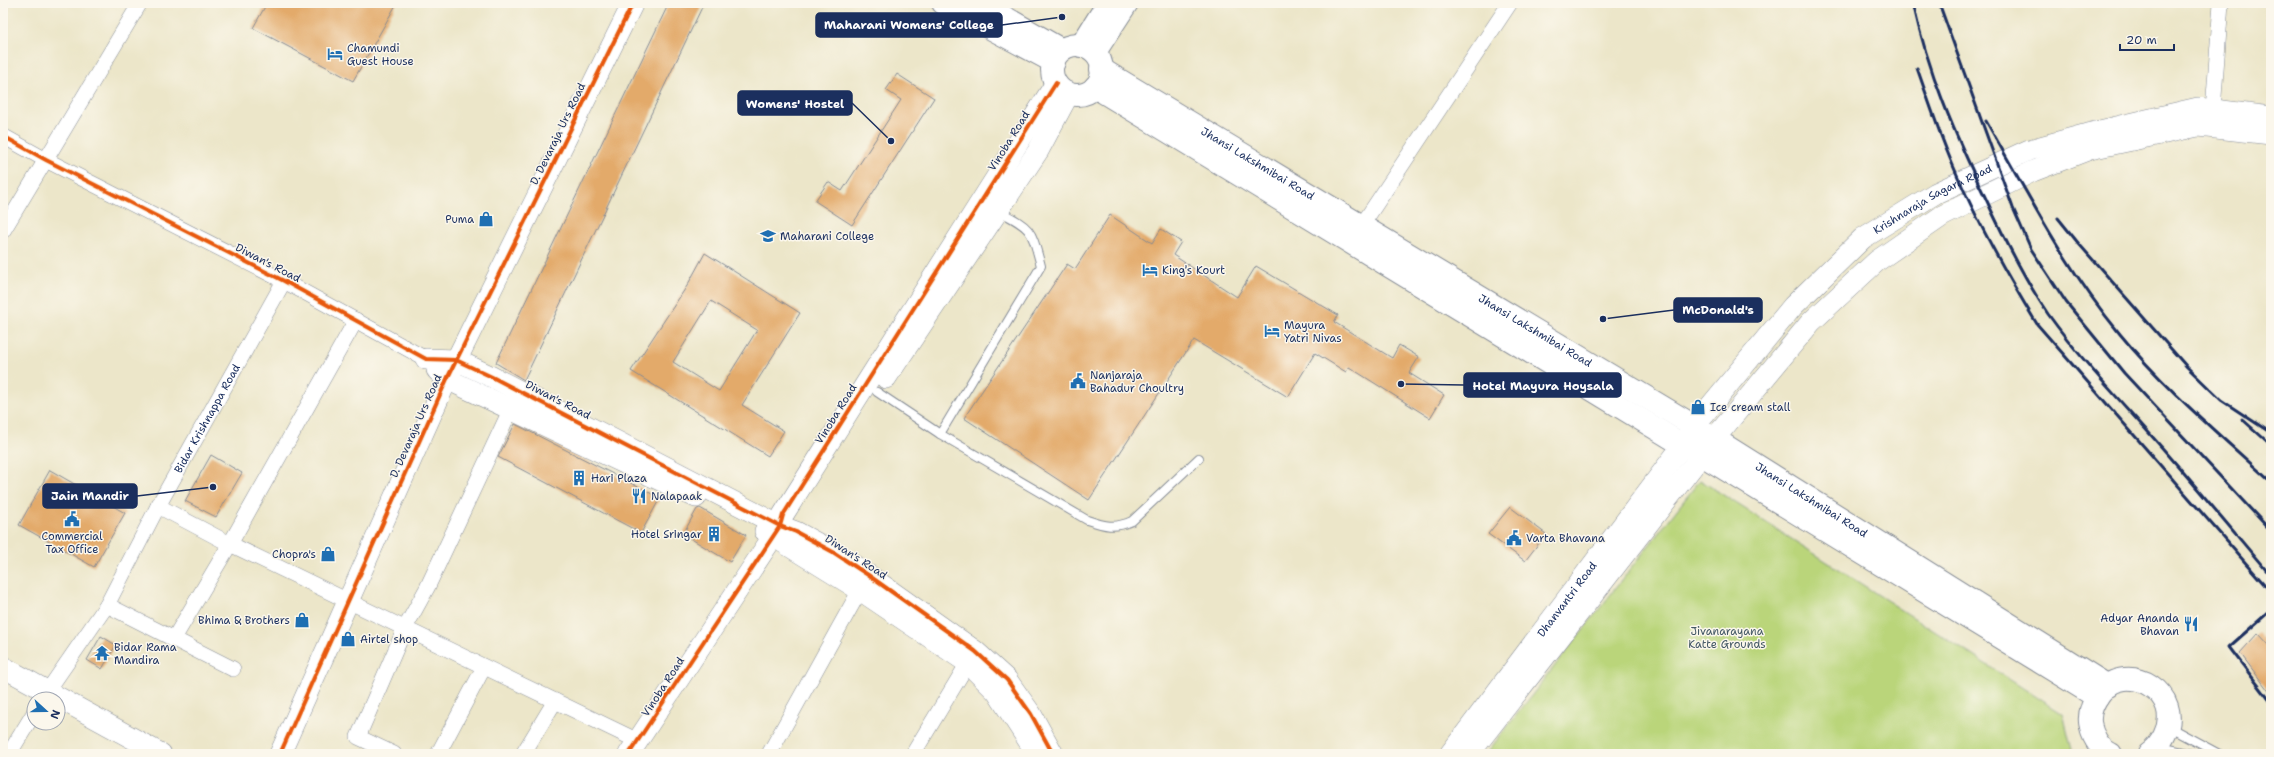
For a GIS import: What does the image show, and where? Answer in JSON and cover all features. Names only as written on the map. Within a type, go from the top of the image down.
[{"type":"main road","name":"Jhansi Lakshmibai Road","points":[[943,3],[1081,61],[1683,445],[1708,447]]},
{"type":"main road","name":"Jhansi Lakshmibai Road","points":[[980,3],[1362,225],[1694,426],[1708,447],[2102,692]]},
{"type":"main road","points":[[1108,3],[1081,61],[1081,94],[1063,88],[1052,72],[1081,61],[1127,3]]},
{"type":"main road","points":[[2101,751],[2093,734],[2090,721],[2091,709],[2102,692],[2120,681],[2134,680],[2146,683],[2157,690],[2165,701],[2169,713],[2169,727],[2153,751]]},
{"type":"street","points":[[3,231],[140,3]]},
{"type":"street","name":"D. Devaraja Urs Road","points":[[280,754],[447,379],[633,3]]},
{"type":"street","points":[[1362,225],[1510,3]]},
{"type":"street","points":[[2213,110],[2221,3]]},
{"type":"street","name":"Vinoba Road","points":[[777,530],[792,521],[1038,150],[1063,88]]},
{"type":"street","name":"Vinoba Road","points":[[634,748],[777,530],[783,515],[1063,88]]},
{"type":"street","name":"Krishnaraja Sagara Road","points":[[1683,445],[1694,426],[1793,306],[1863,238],[1936,193],[2028,150],[2087,134],[2198,108],[2271,117]]},
{"type":"street","name":"Krishnaraja Sagara Road","points":[[1708,447],[1811,322],[1877,261],[1942,216],[2033,171],[2090,149],[2198,126],[2271,134]]},
{"type":"street","name":"Diwan's Road","points":[[3,136],[46,160],[284,281],[426,359],[456,360],[519,390],[777,530],[796,532],[839,555],[974,651],[1007,680],[1031,714],[1053,754]]},
{"type":"street","name":"Bidar Krishnappa Road","points":[[48,691],[107,605],[158,506],[284,281]]},
{"type":"street","points":[[173,640],[230,544],[356,320]]},
{"type":"street","points":[[426,359],[447,379],[777,530],[860,590],[968,663],[997,692],[1030,743],[1034,754]]},
{"type":"street","points":[[394,754],[358,737],[405,628],[427,588],[519,390]]},
{"type":"street","name":"Dhanvantri Road","points":[[1450,754],[1683,445]]},
{"type":"street","name":"Dhanvantri Road","points":[[1469,754],[1708,447]]},
{"type":"street","points":[[158,506],[230,544],[555,701],[634,748]]},
{"type":"street","points":[[769,754],[860,590]]},
{"type":"street","points":[[107,605],[232,669]]},
{"type":"street","points":[[913,754],[968,663]]},
{"type":"street","points":[[3,667],[39,691]]},
{"type":"street","points":[[438,754],[484,667]]},
{"type":"street","points":[[523,754],[555,701]]},
{"type":"street","points":[[66,706],[161,754]]},
{"type":"street","points":[[9,754],[26,726]]},
{"type":"lane","points":[[940,434],[1041,266],[1032,235],[1024,224],[998,211]]},
{"type":"lane","points":[[877,392],[940,434],[1087,520],[1106,526],[1120,526],[1132,521],[1199,458]]},
{"type":"lane","points":[[2169,727],[2219,754]]},
{"type":"lane","points":[[2153,751],[2192,754]]},
{"type":"green space","name":"Jivanarayana Katte Grounds","points":[[1700,480],[2063,714],[2073,754],[1486,754]]},
{"type":"building","name":"Chamundi Guest House","points":[[267,3],[397,3],[353,81],[253,28]]},
{"type":"building","points":[[669,3],[704,3],[524,380],[496,363]]},
{"type":"building","points":[[897,74],[934,98],[852,225],[815,201],[828,182],[842,191],[901,100],[886,90]]},
{"type":"building","points":[[1110,215],[1152,243],[1161,229],[1181,242],[1173,255],[1237,297],[1256,266],[1338,315],[1334,322],[1392,358],[1399,345],[1419,357],[1409,373],[1444,395],[1430,418],[1349,367],[1346,372],[1315,353],[1288,397],[1194,340],[1089,500],[964,418],[1067,264],[1075,269]]},
{"type":"building","points":[[705,253],[800,313],[742,405],[784,431],[768,456],[631,371],[687,286]],"holes":[[[711,301],[757,330],[719,391],[673,362]]]},
{"type":"building","name":"Hari Plaza","points":[[515,424],[660,498],[641,533],[498,457]]},
{"type":"building","points":[[211,455],[242,473],[216,517],[185,501]]},
{"type":"building","name":"Commercial Tax Office","points":[[50,470],[125,513],[94,567],[19,525]]},
{"type":"building","name":"Varta Bhavana","points":[[1510,507],[1546,534],[1525,561],[1488,534]]},
{"type":"building","name":"Hotel Sringar","points":[[700,508],[746,535],[730,562],[683,534],[697,509]]},
{"type":"building","points":[[2258,633],[2271,647],[2271,694],[2240,653]]},
{"type":"building","name":"Bidar Rama Mandira","points":[[101,636],[116,645],[102,669],[87,660]]},
{"type":"railway","points":[[1913,3],[1926,54],[1953,127],[2000,228],[2039,300],[2087,364],[2172,459],[2271,576]]},
{"type":"railway","points":[[1939,3],[2013,208],[2031,249],[2066,302],[2124,373],[2271,531]]},
{"type":"railway","points":[[1917,68],[1943,141],[1966,196],[2000,261],[2037,324],[2271,592]]},
{"type":"railway","points":[[1986,121],[2048,230],[2082,284],[2100,309],[2155,374],[2212,429],[2271,482]]},
{"type":"railway","points":[[2058,218],[2187,367],[2221,400],[2271,433]]},
{"type":"railway","points":[[2242,419],[2271,445]]},
{"type":"railway","points":[[2271,610],[2229,647],[2271,702]]},
{"type":"cycle path","points":[[280,754],[447,379],[633,3]]},
{"type":"cycle path","points":[[629,754],[780,526],[783,515],[1056,83]]},
{"type":"cycle path","points":[[3,136],[46,160],[284,281],[426,359],[456,360],[492,377],[833,552],[975,651],[1007,680],[1031,714],[1053,754]]},
{"type":"place","name":"Maharani Womens' College","points":[[1062,17]]},
{"type":"place","name":"Chamundi Guest House","points":[[335,54]]},
{"type":"place","name":"Womens' Hostel","points":[[891,141]]},
{"type":"place","name":"Puma","points":[[486,219]]},
{"type":"place","name":"Maharani College","points":[[768,236]]},
{"type":"place","name":"King's Kourt","points":[[1150,270]]},
{"type":"place","name":"McDonald's","points":[[1603,319]]},
{"type":"place","name":"Mayura Yatri Nivas","points":[[1272,331]]},
{"type":"place","name":"Nanjaraja Bahadur Choultry","points":[[1078,381]]},
{"type":"place","name":"Hotel Mayura Hoysala","points":[[1401,384]]},
{"type":"place","name":"Ice cream stall","points":[[1698,407]]},
{"type":"place","name":"Hari Plaza","points":[[579,478]]},
{"type":"place","name":"Jain Mandir","points":[[213,487]]},
{"type":"place","name":"Nalapaak","points":[[639,496]]},
{"type":"place","name":"Commercial Tax Office","points":[[72,519]]},
{"type":"place","name":"Hotel Sringar","points":[[714,534]]},
{"type":"place","name":"Varta Bhavana","points":[[1514,538]]},
{"type":"place","name":"Chopra's","points":[[328,554]]},
{"type":"place","name":"Bhima & Brothers","points":[[302,620]]},
{"type":"place","name":"Adyar Ananda Bhavan","points":[[2191,624]]},
{"type":"place","name":"Airtel shop","points":[[348,639]]},
{"type":"place","name":"Bidar Rama Mandira","points":[[102,653]]}]
